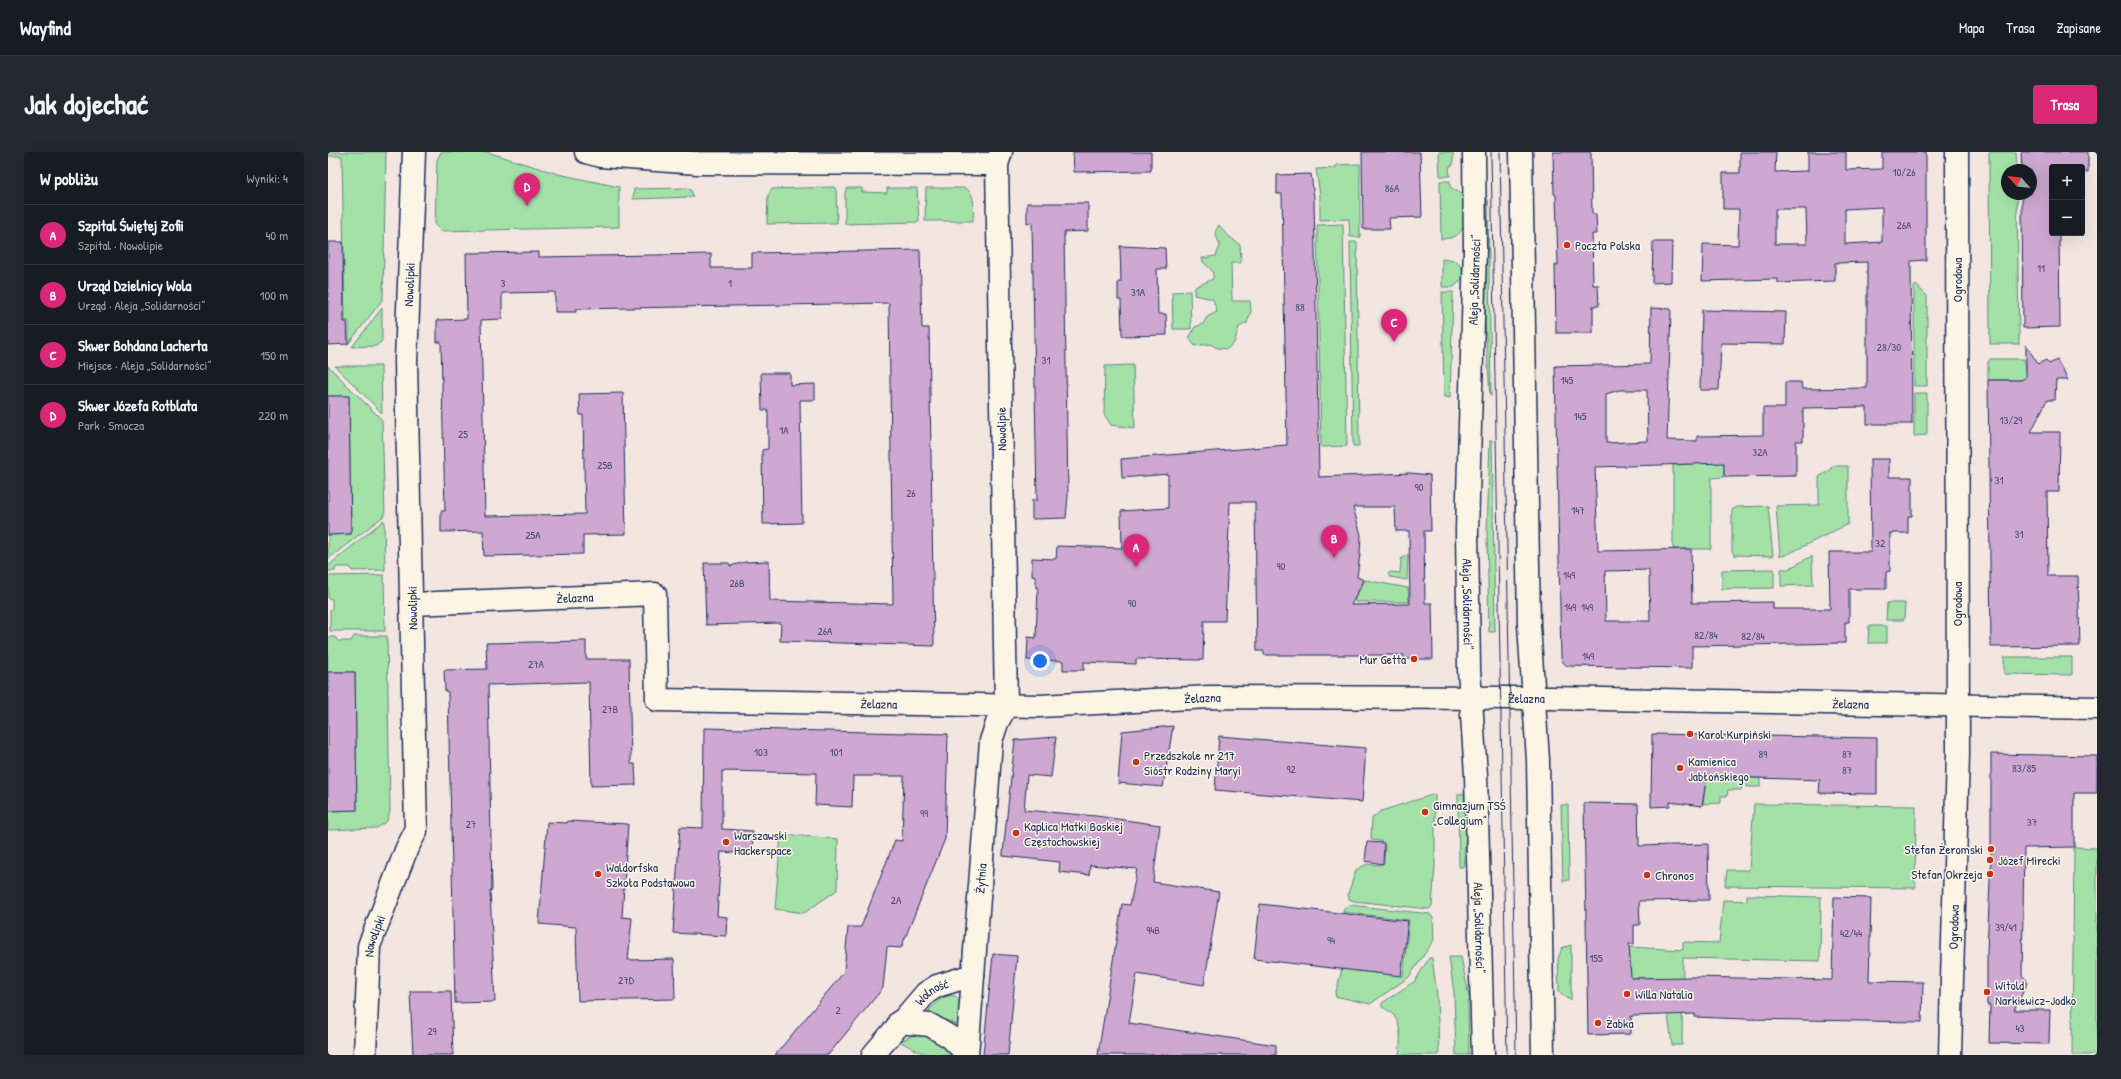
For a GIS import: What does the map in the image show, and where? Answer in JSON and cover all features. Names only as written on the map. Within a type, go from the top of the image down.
[{"type":"street","name":"Nowolipki","points":[[365,1055],[369,946],[407,848],[416,831],[406,362],[414,152]]},
{"type":"street","points":[[586,152],[601,156],[698,163],[999,158]]},
{"type":"street","name":"Aleja „Solidarności”","points":[[1474,152],[1475,248],[1467,517],[1471,698],[1476,775],[1483,1055]]},
{"type":"street","points":[[1521,152],[1529,617],[1538,760],[1543,1055]]},
{"type":"street","name":"Ogrodowa","points":[[1950,1055],[1958,753],[1957,152]]},
{"type":"street","name":"Nowolipie","points":[[999,158],[1006,706]]},
{"type":"street","name":"Żelazna","points":[[412,604],[655,594],[657,700],[1040,706],[1210,697],[1534,698],[2097,708]]},
{"type":"street","name":"Żytnia","points":[[967,1054],[990,741],[1006,706]]},
{"type":"street","name":"Wolność","points":[[873,1055],[926,993],[937,986],[973,975]]},
{"type":"street","name":"Wolność","points":[[900,1022],[930,1025],[950,1037],[967,1054]]},
{"type":"green space","points":[[328,152],[386,152],[383,299],[349,343],[349,321],[345,321],[342,156],[328,156]]},
{"type":"green space","points":[[441,152],[487,152],[558,174],[619,187],[619,227],[441,231],[435,225],[437,160]]},
{"type":"green space","points":[[1439,152],[1453,152],[1453,165],[1449,167],[1450,176],[1440,176]]},
{"type":"green space","points":[[1989,152],[2016,152],[2017,164],[2001,164],[2001,200],[2017,200],[2019,344],[1990,344]]},
{"type":"green space","points":[[1360,164],[1360,237],[1350,237],[1349,219],[1320,220],[1320,195],[1316,169],[1335,168],[1336,165]]},
{"type":"green space","points":[[1440,181],[1450,181],[1450,187],[1460,193],[1463,198],[1464,214],[1461,231],[1457,235],[1450,238],[1441,239]]},
{"type":"green space","points":[[688,188],[691,190],[693,197],[633,199],[634,189]]},
{"type":"green space","points":[[836,188],[837,223],[767,224],[768,195],[772,189]]},
{"type":"green space","points":[[847,188],[862,188],[862,192],[887,193],[887,188],[917,188],[919,222],[845,224],[845,192]]},
{"type":"green space","points":[[926,188],[964,188],[968,190],[973,197],[973,221],[925,221]]},
{"type":"green space","points":[[1488,199],[1491,396],[1485,320]]},
{"type":"green space","points":[[1343,224],[1347,446],[1321,447],[1317,225]]},
{"type":"green space","points":[[1219,225],[1225,233],[1240,245],[1241,263],[1231,263],[1232,301],[1250,301],[1251,311],[1247,323],[1239,327],[1234,343],[1227,349],[1217,348],[1210,344],[1195,346],[1189,338],[1195,327],[1203,324],[1207,317],[1217,312],[1213,299],[1194,295],[1195,287],[1213,279],[1212,271],[1203,262],[1202,258],[1216,256],[1220,246],[1215,232]]},
{"type":"green space","points":[[1350,242],[1357,242],[1359,446],[1353,446]]},
{"type":"green space","points":[[1442,259],[1456,261],[1462,268],[1463,278],[1454,287],[1442,287]]},
{"type":"green space","points":[[1916,285],[1927,296],[1927,386],[1914,386],[1914,287]]},
{"type":"green space","points":[[1190,291],[1191,329],[1173,329],[1172,292]]},
{"type":"green space","points":[[1442,292],[1453,292],[1450,398],[1444,397]]},
{"type":"green space","points":[[382,308],[382,341],[376,346],[352,347]]},
{"type":"green space","points":[[1990,359],[2024,359],[2028,380],[1988,380],[1988,362]]},
{"type":"green space","points":[[1133,365],[1135,428],[1111,425],[1104,414],[1105,366]]},
{"type":"green space","points":[[328,366],[382,420],[385,515],[328,559],[328,535],[351,534],[349,396],[328,396]]},
{"type":"green space","points":[[335,366],[381,366],[382,413]]},
{"type":"green space","points":[[1914,393],[1927,393],[1927,435],[1914,436]]},
{"type":"green space","points":[[1490,440],[1492,440],[1495,632],[1489,632],[1487,534]]},
{"type":"green space","points":[[1724,462],[1724,477],[1711,478],[1711,549],[1673,549],[1673,465]]},
{"type":"green space","points":[[1832,466],[1848,466],[1848,524],[1786,555],[1780,556],[1776,506],[1819,505],[1819,477],[1830,470]]},
{"type":"green space","points":[[1768,506],[1773,556],[1734,555],[1732,551],[1732,510],[1737,507]]},
{"type":"green space","points":[[384,520],[385,570],[352,571],[350,567],[336,567],[335,571],[328,571],[328,566]]},
{"type":"green space","points":[[1408,554],[1407,580],[1390,577],[1388,574],[1390,572],[1400,573],[1401,559]]},
{"type":"green space","points":[[1812,556],[1813,585],[1781,586],[1781,569],[1788,569]]},
{"type":"green space","points":[[1774,569],[1774,588],[1722,589],[1722,570]]},
{"type":"green space","points":[[384,575],[385,631],[330,631],[330,610],[332,609],[332,599],[328,598],[328,576]]},
{"type":"green space","points":[[1365,580],[1408,588],[1409,602],[1355,602],[1355,598]]},
{"type":"green space","points":[[1887,603],[1905,603],[1904,620],[1886,620]]},
{"type":"green space","points":[[1869,626],[1887,626],[1887,643],[1868,643]]},
{"type":"green space","points":[[354,636],[387,636],[390,811],[387,821],[377,828],[328,830],[328,811],[357,810],[355,672],[328,672],[328,637],[335,637],[338,641],[351,641]]},
{"type":"green space","points":[[2004,657],[2072,657],[2072,675],[2004,674]]},
{"type":"green space","points":[[1721,772],[1737,776],[1738,778],[1760,778],[1760,787],[1747,787],[1747,782],[1743,782],[1741,790],[1728,790],[1727,796],[1721,796],[1721,803],[1703,804],[1707,775],[1719,776]]},
{"type":"green space","points":[[1435,794],[1435,865],[1432,906],[1429,909],[1354,901],[1349,899],[1348,894],[1356,870],[1367,864],[1379,865],[1384,862],[1385,846],[1381,841],[1371,840],[1372,818],[1381,811]]},
{"type":"green space","points":[[1458,794],[1465,794],[1466,835],[1463,867],[1459,867]]},
{"type":"green space","points":[[1754,804],[1916,806],[1915,888],[1725,886],[1727,870],[1749,870]]},
{"type":"green space","points":[[1561,805],[1568,805],[1569,880],[1563,881]]},
{"type":"green space","points":[[781,834],[838,839],[837,890],[804,913],[775,909]]},
{"type":"green space","points":[[2074,847],[2097,848],[2097,1055],[2072,1055]]},
{"type":"green space","points":[[1747,895],[1821,897],[1820,961],[1683,958],[1682,1045],[1672,1045],[1668,1015],[1667,978],[1630,978],[1629,947],[1683,950],[1683,942],[1719,943],[1723,900],[1747,901]]},
{"type":"green space","points":[[1350,905],[1430,914],[1433,918],[1434,940],[1409,977],[1370,1004],[1335,996],[1342,969],[1403,976],[1409,920],[1343,912],[1345,907]]},
{"type":"green space","points":[[1571,945],[1571,1000],[1566,998],[1559,991],[1558,959],[1562,948]]},
{"type":"green space","points":[[1449,957],[1461,957],[1470,1001],[1468,1002],[1469,1055],[1456,1055],[1454,993]]},
{"type":"green space","points":[[1429,958],[1432,958],[1437,995],[1439,1055],[1399,1055],[1399,1027],[1394,1016],[1382,1007],[1382,1003],[1415,981]]},
{"type":"green space","points":[[952,995],[959,1000],[962,1008],[961,1017],[957,1025],[929,1013],[929,1010],[942,998]]},
{"type":"green space","points":[[918,1033],[935,1036],[953,1055],[937,1055],[919,1052],[900,1041]]},
{"type":"building","points":[[1073,152],[1151,152],[1151,171],[1074,172]]},
{"type":"building","points":[[1362,152],[1420,152],[1422,217],[1389,218],[1390,229],[1363,229]]},
{"type":"building","points":[[1553,152],[1591,152],[1592,214],[1596,214],[1597,234],[1592,234],[1593,285],[1598,285],[1599,306],[1593,306],[1593,333],[1556,333],[1555,265],[1558,265]]},
{"type":"building","points":[[1740,152],[1776,152],[1775,172],[1808,171],[1808,152],[1846,152],[1846,170],[1882,169],[1882,152],[1926,152],[1926,260],[1911,261],[1912,424],[1867,424],[1867,407],[1803,408],[1803,441],[1796,441],[1796,476],[1727,477],[1724,475],[1724,463],[1595,467],[1598,551],[1691,549],[1692,603],[1773,602],[1773,609],[1830,609],[1829,552],[1871,552],[1870,459],[1889,459],[1889,477],[1912,477],[1912,516],[1908,516],[1908,533],[1890,533],[1890,571],[1886,572],[1886,589],[1849,589],[1849,622],[1845,622],[1845,643],[1692,646],[1692,668],[1567,666],[1562,661],[1561,657],[1555,366],[1650,364],[1651,308],[1671,309],[1667,440],[1697,441],[1697,436],[1763,435],[1763,408],[1785,408],[1785,382],[1801,382],[1802,389],[1867,388],[1867,262],[1835,263],[1835,281],[1778,283],[1778,279],[1702,281],[1703,244],[1738,245],[1739,209],[1723,209],[1723,173],[1740,173]],"holes":[[[1882,207],[1882,242],[1845,244],[1845,209]],[[1775,209],[1806,209],[1807,244],[1775,244]],[[1619,390],[1647,390],[1648,441],[1606,443],[1606,394]],[[1649,570],[1650,621],[1606,621],[1605,571]]]},
{"type":"building","points":[[2021,152],[2088,152],[2088,172],[2085,172],[2085,164],[2049,164],[2049,236],[2059,236],[2060,327],[2023,328],[2022,200],[2037,200],[2037,164],[2022,164]]},
{"type":"building","points":[[1311,174],[1314,198],[1319,477],[1410,473],[1430,475],[1431,531],[1424,531],[1425,603],[1432,603],[1433,659],[1404,659],[1404,655],[1264,655],[1264,651],[1257,651],[1255,502],[1230,502],[1225,621],[1204,621],[1203,660],[1136,659],[1136,664],[1084,662],[1084,670],[1063,670],[1063,661],[1027,660],[1028,637],[1036,638],[1038,588],[1036,588],[1036,577],[1032,576],[1032,558],[1056,559],[1057,546],[1122,548],[1121,511],[1168,508],[1168,474],[1122,478],[1121,459],[1287,445],[1282,194],[1277,194],[1277,175]],"holes":[[[1353,507],[1395,507],[1396,531],[1409,531],[1410,604],[1351,605],[1364,580],[1357,577],[1361,535]]]},
{"type":"building","points":[[1027,203],[1088,203],[1088,231],[1064,232],[1068,495],[1066,518],[1032,519],[1032,500],[1037,500],[1032,222],[1027,223]]},
{"type":"building","points":[[328,242],[343,242],[344,322],[347,322],[348,344],[328,345]]},
{"type":"building","points":[[1653,242],[1672,242],[1671,282],[1652,283]]},
{"type":"building","points":[[1120,246],[1165,248],[1166,269],[1157,269],[1158,314],[1166,314],[1167,335],[1122,336],[1121,300],[1118,300],[1118,282],[1121,282]]},
{"type":"building","points":[[920,250],[922,328],[929,328],[934,646],[780,641],[781,623],[706,625],[704,563],[729,563],[730,566],[745,562],[769,561],[770,601],[893,604],[889,303],[576,309],[576,312],[555,312],[555,292],[502,293],[502,319],[481,320],[485,516],[585,514],[583,415],[580,415],[579,394],[623,393],[626,534],[583,535],[583,554],[484,556],[483,531],[441,532],[441,511],[445,511],[441,342],[437,342],[437,320],[467,319],[466,253],[539,252],[539,257],[711,254],[711,268],[752,268],[752,253]]},
{"type":"building","points":[[1702,310],[1786,312],[1785,344],[1721,343],[1719,390],[1700,390]]},
{"type":"building","points":[[2026,345],[2038,364],[2046,360],[2049,364],[2057,360],[2068,380],[2056,380],[2055,400],[2047,400],[2031,432],[2060,432],[2059,492],[2047,492],[2048,576],[2078,576],[2080,646],[1991,647],[1988,380],[2021,380],[2026,377]]},
{"type":"building","points":[[761,373],[790,373],[790,385],[815,384],[815,400],[800,400],[802,523],[763,524],[762,450],[768,449],[768,410],[762,410]]},
{"type":"building","points":[[328,396],[349,396],[351,534],[328,535]]},
{"type":"building","points":[[586,641],[586,659],[629,659],[631,764],[635,764],[636,785],[591,786],[589,682],[488,685],[492,890],[490,890],[495,1002],[455,1003],[448,692],[445,691],[444,670],[487,669],[486,643]]},
{"type":"building","points":[[328,672],[355,672],[357,810],[328,811]]},
{"type":"building","points":[[1173,726],[1163,787],[1118,783],[1122,731]]},
{"type":"building","points":[[704,728],[948,734],[945,839],[901,948],[887,947],[883,988],[828,1055],[775,1055],[844,972],[848,927],[861,927],[895,840],[902,841],[904,776],[853,776],[852,807],[815,805],[816,773],[722,771],[722,829],[753,831],[752,854],[721,852],[717,916],[727,917],[726,936],[673,933],[680,827],[703,828]]},
{"type":"building","points":[[1652,734],[1877,738],[1877,794],[1819,793],[1820,780],[1725,777],[1707,775],[1702,806],[1670,802],[1670,806],[1651,807]]},
{"type":"building","points":[[1219,736],[1366,748],[1362,802],[1215,790]]},
{"type":"building","points":[[1056,737],[1051,777],[1027,775],[1024,810],[1096,816],[1160,825],[1153,882],[1219,892],[1204,985],[1137,974],[1129,1023],[1276,1045],[1276,1055],[1098,1055],[1122,904],[1130,905],[1137,869],[1090,865],[1089,875],[1059,872],[1060,862],[1003,856],[1015,740]]},
{"type":"building","points":[[1991,754],[2097,756],[2097,793],[2074,793],[2074,847],[2024,848],[2022,975],[2028,982],[2014,1010],[2050,1010],[2049,1044],[1989,1043],[1990,1005],[1987,1005],[1987,952],[1991,857]]},
{"type":"building","points":[[1584,803],[1638,804],[1639,846],[1708,844],[1709,900],[1639,901],[1640,925],[1634,925],[1634,944],[1629,944],[1631,978],[1692,977],[1832,980],[1834,897],[1871,898],[1869,981],[1923,982],[1922,1022],[1744,1019],[1695,1017],[1695,1014],[1631,1016],[1631,1034],[1588,1035]]},
{"type":"building","points":[[567,821],[628,824],[622,917],[632,918],[628,960],[674,959],[675,999],[578,1001],[576,927],[539,924],[547,822],[567,823]]},
{"type":"building","points":[[1367,842],[1384,843],[1383,864],[1365,861]]},
{"type":"building","points":[[1260,904],[1408,921],[1401,976],[1254,959]]},
{"type":"building","points":[[993,954],[1017,956],[1008,1055],[983,1055]]},
{"type":"building","points":[[410,991],[451,991],[453,1055],[413,1055]]},
{"type":"tram line","points":[[1491,152],[1507,1055]]},
{"type":"tram line","points":[[1500,152],[1516,1055]]},
{"type":"place","name":"Skwer Józefa Rotblata","points":[[527,206]]},
{"type":"place","name":"Poczta Polska","points":[[1567,245]]},
{"type":"place","name":"Skwer Bohdana Lacherta","points":[[1394,342]]},
{"type":"place","name":"Urząd Dzielnicy Wola","points":[[1334,558]]},
{"type":"place","name":"Szpital Świętej Zofii","points":[[1136,567]]},
{"type":"place","name":"Mur Getta","points":[[1414,659]]},
{"type":"place","name":"Karol Kurpiński","points":[[1690,734]]},
{"type":"place","name":"Przedszkole nr 217 Sióstr Rodziny Maryi","points":[[1136,762]]},
{"type":"place","name":"Kamienica Jabłońskiego","points":[[1680,768]]},
{"type":"place","name":"Gimnazjum TSŚ „Collegium”","points":[[1425,812]]},
{"type":"place","name":"Kaplica Matki Boskiej Częstochowskiej","points":[[1016,833]]},
{"type":"place","name":"Warszawski Hackerspace","points":[[726,842]]},
{"type":"place","name":"Stefan Żeromski","points":[[1991,849]]},
{"type":"place","name":"Józef Mirecki","points":[[1990,860]]},
{"type":"place","name":"Waldorfska Szkoła Podstawowa","points":[[598,874]]},
{"type":"place","name":"Stefan Okrzeja","points":[[1990,874]]},
{"type":"place","name":"Chronos","points":[[1647,875]]},
{"type":"place","name":"Witold Narkiewicz-Jodko","points":[[1987,992]]},
{"type":"place","name":"Willa Natalia","points":[[1627,994]]},
{"type":"place","name":"Żabka","points":[[1598,1023]]}]
